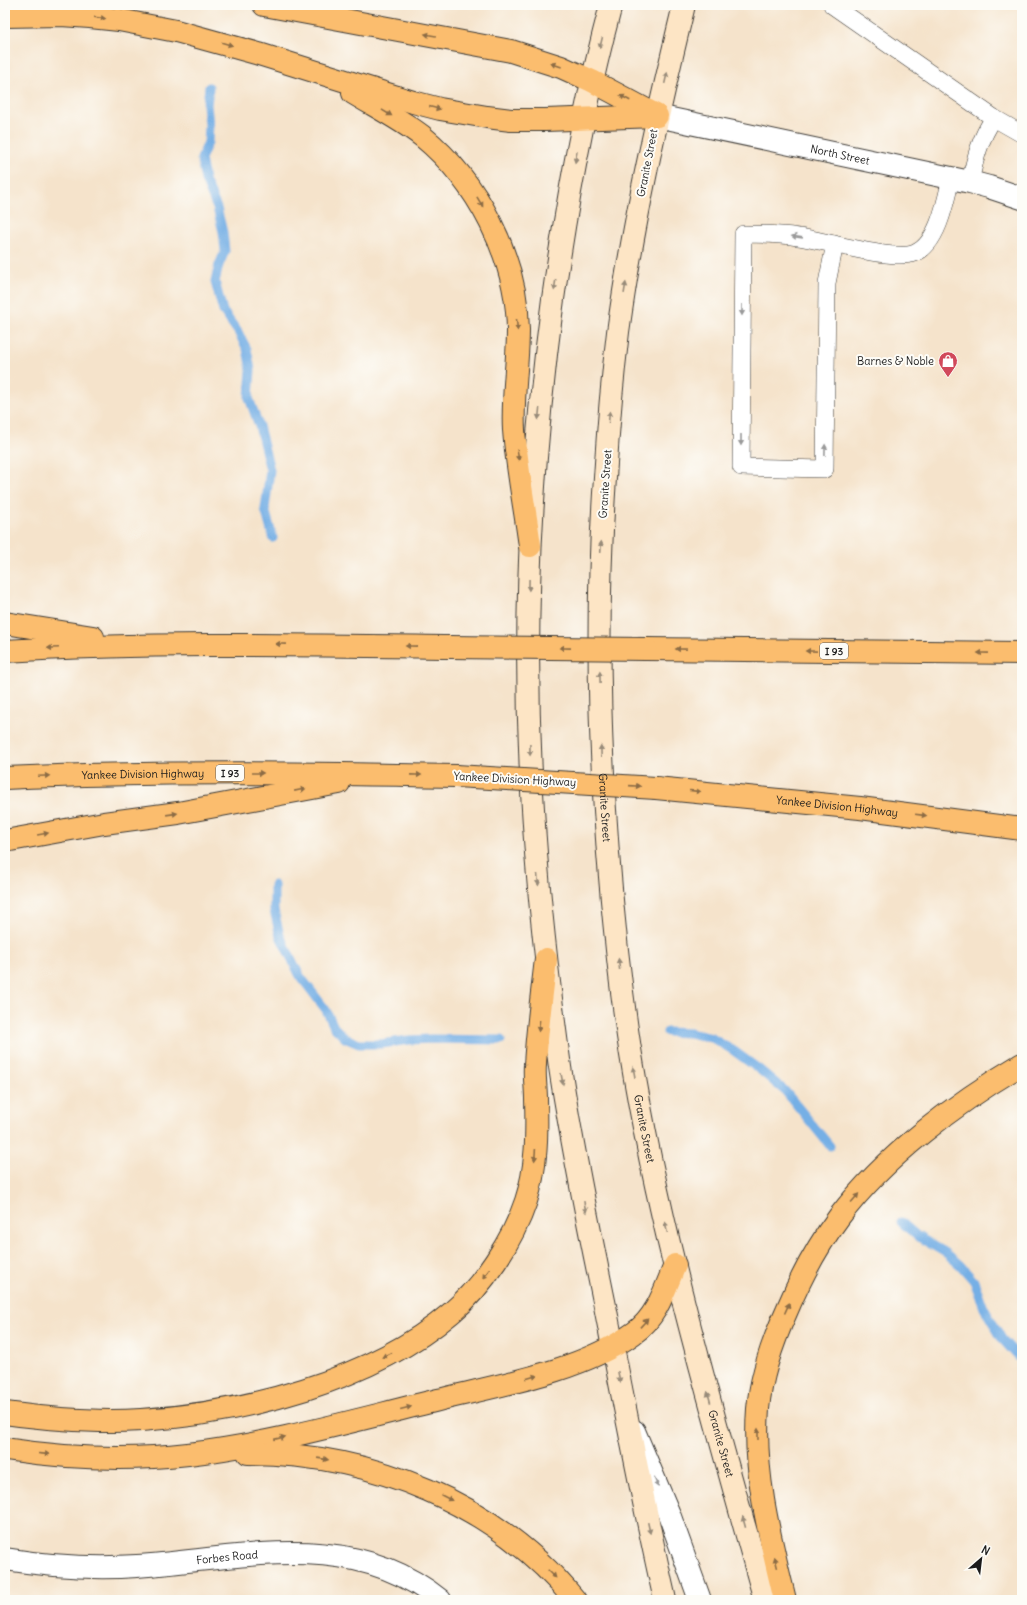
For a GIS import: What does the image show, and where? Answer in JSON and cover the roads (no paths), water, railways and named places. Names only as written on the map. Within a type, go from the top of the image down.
[{"type":"highway","points":[[264,5],[511,51],[561,67],[592,81],[657,116]]},
{"type":"highway","points":[[5,16],[82,16],[149,25],[224,43],[413,102],[458,113],[511,120],[657,116]]},
{"type":"highway","points":[[317,72],[405,124],[422,137],[454,167],[468,184],[490,222],[507,265],[516,308],[518,329],[514,429],[530,546]]},
{"type":"highway","points":[[5,623],[139,645]]},
{"type":"highway","name":"I 93","points":[[5,650],[139,645],[241,644],[1022,653]]},
{"type":"highway","name":"Yankee Division Highway","points":[[5,778],[150,773],[386,774],[456,776],[656,788],[860,808],[1022,829]]},
{"type":"highway","points":[[5,841],[104,823],[178,813],[386,774]]},
{"type":"highway","points":[[5,1413],[81,1420],[139,1420],[198,1414],[228,1409],[319,1384],[371,1363],[416,1339],[453,1312],[482,1280],[499,1256],[518,1223],[531,1184],[535,1151],[536,1122],[534,1067],[546,959]]},
{"type":"highway","points":[[785,1600],[770,1539],[765,1510],[760,1479],[757,1431],[760,1397],[766,1366],[776,1336],[791,1300],[801,1279],[825,1238],[839,1217],[869,1183],[915,1140],[966,1100],[1022,1064]]},
{"type":"highway","points":[[186,1454],[259,1443],[519,1380],[572,1364],[612,1346],[635,1333],[654,1312],[663,1295],[675,1265]]},
{"type":"highway","points":[[5,1449],[87,1457],[261,1453],[322,1459],[363,1467],[417,1485],[468,1509],[506,1534],[544,1566],[563,1585],[575,1600]]},
{"type":"main road","points":[[611,5],[583,118],[564,226],[549,332],[537,437],[530,546],[528,653],[530,758],[536,862],[546,959],[560,1068],[612,1346],[665,1600]]},
{"type":"main road","name":"Granite Street","points":[[684,5],[649,152],[630,253],[613,379],[603,511],[599,621],[602,782],[606,844],[623,1003],[649,1155],[696,1348],[765,1600]]},
{"type":"street","name":"North Street","points":[[657,116],[960,180],[989,187],[1022,198]]},
{"type":"street","points":[[625,1407],[669,1514],[700,1600]]},
{"type":"street","name":"Forbes Road","points":[[5,1559],[60,1566],[112,1567],[272,1554],[326,1554],[354,1558],[389,1569],[423,1586],[440,1600]]},
{"type":"lane","points":[[834,6],[994,118],[1022,134]]},
{"type":"lane","points":[[835,244],[827,283],[825,469],[741,467],[743,234],[798,236],[897,256],[915,253],[922,248],[938,226],[943,212],[978,148],[987,128],[994,118]]},
{"type":"waterway","points":[[209,87],[207,105],[209,125],[208,142],[201,159],[205,180],[217,208],[223,232],[225,251],[219,265],[215,282],[223,311],[238,332],[247,349],[251,370],[249,398],[259,426],[270,470],[265,509],[273,538]]},
{"type":"waterway","points":[[274,885],[274,910],[280,936],[300,976],[326,1010],[334,1027],[345,1038],[359,1044],[381,1044],[431,1039],[501,1040]]},
{"type":"waterway","points":[[667,1032],[689,1033],[712,1038],[734,1051],[785,1091],[830,1146]]},
{"type":"waterway","points":[[901,1222],[917,1236],[946,1253],[960,1265],[974,1281],[984,1308],[1002,1339],[1022,1361]]},
{"type":"place","name":"Barnes & Noble","points":[[948,378]]}]
